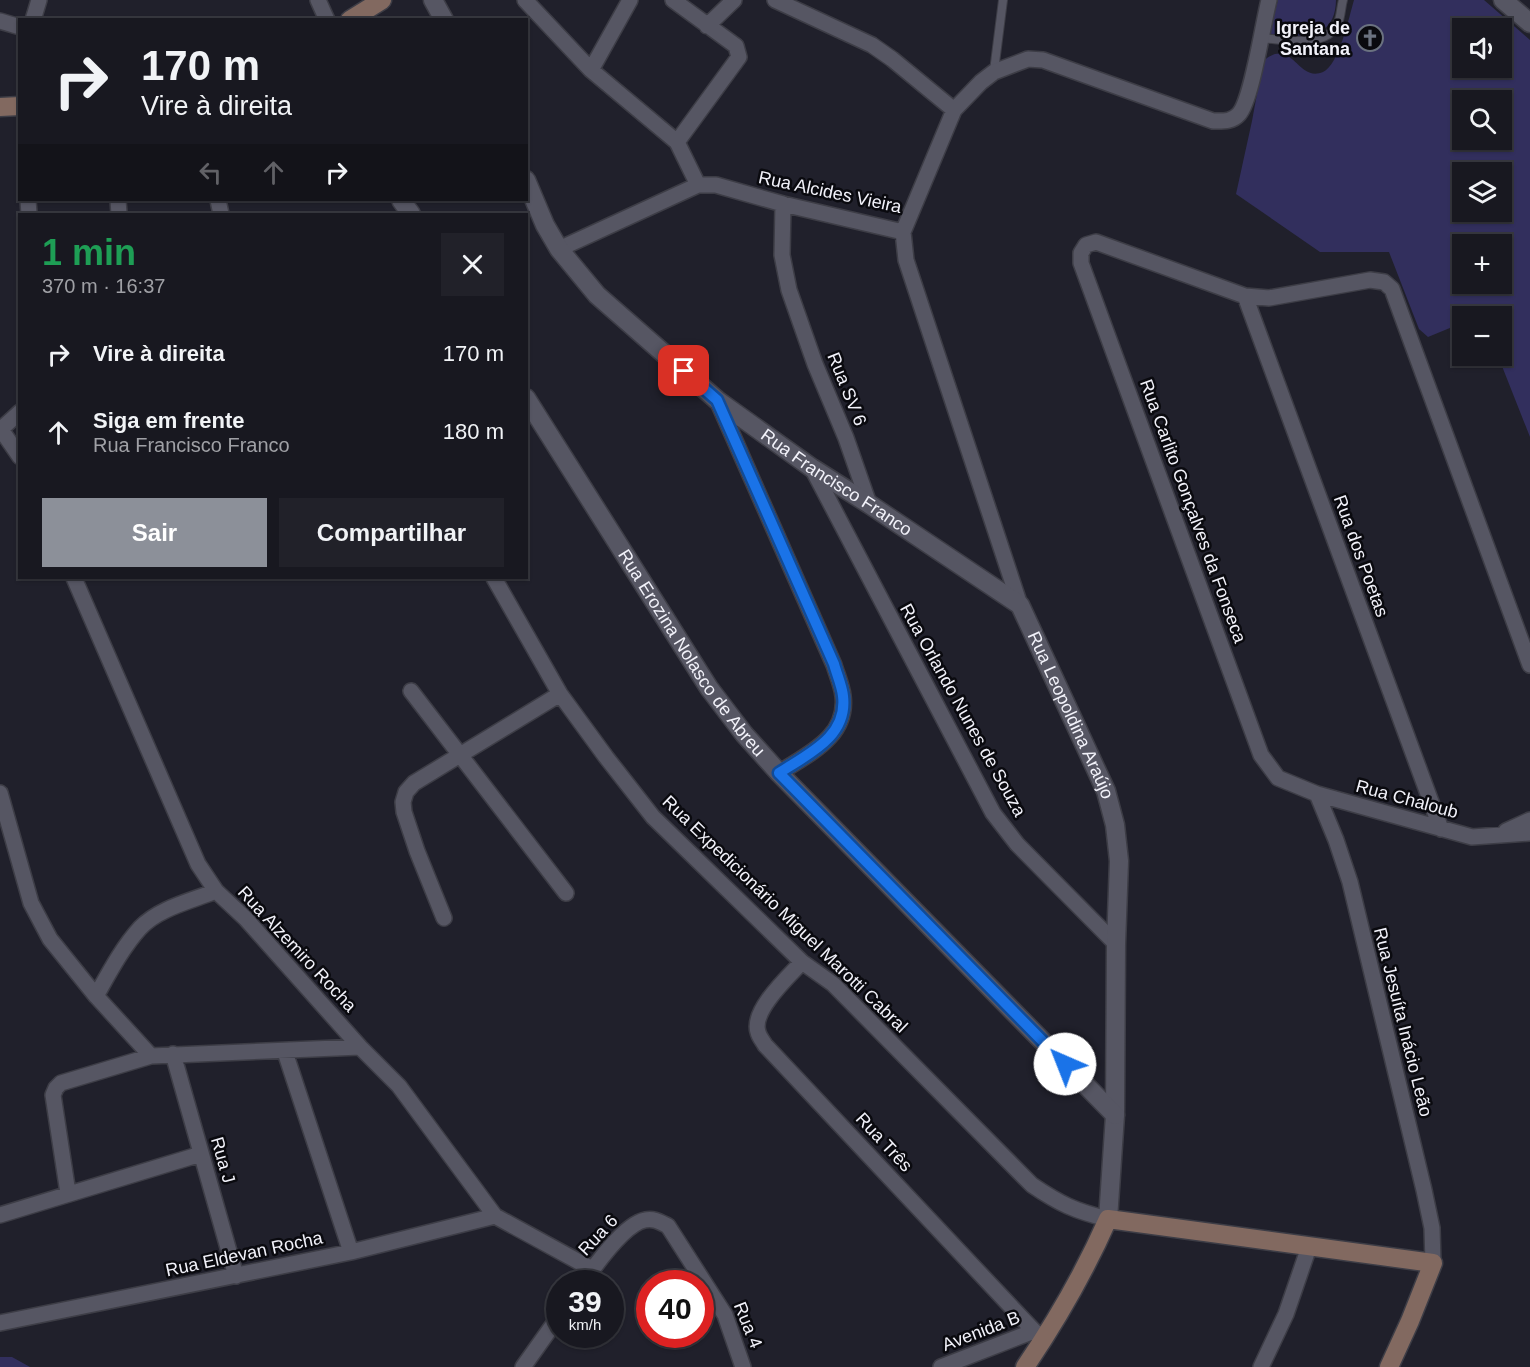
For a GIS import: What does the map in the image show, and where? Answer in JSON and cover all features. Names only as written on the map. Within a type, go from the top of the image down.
[{"type":"main road","points":[[353,18],[382,0]]},
{"type":"main road","points":[[0,107],[18,106]]},
{"type":"main road","points":[[1025,1367],[1040,1334],[1095,1248],[1108,1219],[1433,1263],[1389,1367]]},
{"type":"street","points":[[34,18],[39,0]]},
{"type":"street","points":[[318,0],[326,18]]},
{"type":"street","points":[[433,0],[443,18]]},
{"type":"street","points":[[525,0],[591,70],[677,142],[698,185],[559,249]]},
{"type":"street","points":[[591,70],[630,0]]},
{"type":"street","points":[[673,0],[736,46],[739,57],[677,142]]},
{"type":"street","points":[[707,26],[734,0]]},
{"type":"street","points":[[775,0],[872,45],[954,110]]},
{"type":"street","name":"Rua Alcides Vieira","points":[[698,185],[716,185],[783,204],[903,232],[954,110],[994,72],[1028,59],[1043,60],[1213,122],[1230,120],[1239,113],[1248,97],[1269,0]]},
{"type":"street","points":[[1503,0],[1530,23]]},
{"type":"street","points":[[0,21],[18,26]]},
{"type":"street","name":"Rua Francisco Franco","points":[[528,185],[545,225],[559,249],[597,295],[717,400],[812,468],[1020,605]]},
{"type":"street","name":"Rua SV 6","points":[[783,204],[782,255],[789,290],[869,504]]},
{"type":"street","name":"Rua Leopoldina Araújo","points":[[903,232],[906,260],[1020,605],[1106,791],[1115,825],[1119,861],[1115,1115],[1108,1219]]},
{"type":"street","name":"Rua Carlito Gonçalves da Fonseca","points":[[1245,296],[1096,242],[1086,245],[1081,253],[1081,264],[1261,755],[1278,778]]},
{"type":"street","points":[[1245,296],[1269,298],[1370,280],[1384,282],[1392,289],[1530,665]]},
{"type":"street","name":"Rua dos Poetas","points":[[1245,296],[1441,829]]},
{"type":"street","points":[[717,400],[834,664],[843,697],[842,721],[829,740],[779,773]]},
{"type":"street","name":"Rua Erozina Nolasco de Abreu","points":[[528,401],[709,688],[744,734],[779,773],[1115,1115]]},
{"type":"street","points":[[18,414],[0,429],[18,454]]},
{"type":"street","name":"Rua Orlando Nunes de Souza","points":[[812,468],[993,813],[1017,844],[1116,944]]},
{"type":"street","name":"Rua Alzemiro Rocha","points":[[75,579],[198,864],[216,891],[246,919],[360,1047],[399,1086],[495,1216],[592,1269]]},
{"type":"street","name":"Rua Expedicionário Miguel Marotti Cabral","points":[[495,579],[560,694],[653,818],[802,962],[833,984],[1032,1185],[1076,1211],[1108,1219]]},
{"type":"street","points":[[411,691],[566,893]]},
{"type":"street","points":[[444,918],[404,812],[403,802],[406,792],[414,783],[560,694]]},
{"type":"street","name":"Rua Chaloub","points":[[1278,778],[1317,794],[1472,837],[1530,833]]},
{"type":"street","points":[[0,793],[32,903],[50,939],[96,996],[151,1056]]},
{"type":"street","name":"Rua Jesuíta Inácio Leão","points":[[1317,794],[1350,882],[1424,1190],[1432,1228],[1433,1263]]},
{"type":"street","points":[[1495,836],[1530,820]]},
{"type":"street","points":[[96,996],[125,947],[141,927],[162,912],[216,891]]},
{"type":"street","name":"Rua Três","points":[[802,962],[763,1006],[757,1019],[757,1032],[765,1045],[1040,1334]]},
{"type":"street","points":[[68,1193],[53,1095],[61,1083],[151,1056],[360,1047]]},
{"type":"street","points":[[285,1052],[351,1252]]},
{"type":"street","name":"Rua J","points":[[173,1054],[236,1276]]},
{"type":"street","points":[[0,1215],[201,1155]]},
{"type":"street","name":"Rua Eldevan Rocha","points":[[0,1323],[351,1252],[495,1216]]},
{"type":"street","name":"Rua 6","points":[[592,1269],[633,1224],[648,1220]]},
{"type":"street","name":"Rua 4","points":[[648,1220],[657,1220],[668,1226],[726,1314],[743,1367]]},
{"type":"street","points":[[1261,1367],[1286,1314],[1309,1247]]},
{"type":"street","name":"Avenida B","points":[[941,1367],[1040,1334]]},
{"type":"street","points":[[523,1367],[546,1335]]},
{"type":"lane","points":[[994,72],[1003,0]]},
{"type":"lane","points":[[1260,38],[1307,40],[1323,38],[1338,23],[1343,0]]},
{"type":"shaded area","points":[[1278,0],[1336,0],[1334,14],[1329,24],[1322,30],[1313,34],[1292,36],[1269,34]]},
{"type":"shaded area","points":[[1354,0],[1484,0],[1505,18],[1452,18],[1452,78],[1512,78],[1512,24],[1530,40],[1530,437],[1502,366],[1512,366],[1512,306],[1452,306],[1452,327],[1428,337],[1419,329],[1389,252],[1320,252],[1236,194],[1263,61],[1273,55],[1281,54],[1288,56],[1314,74],[1323,72],[1329,68],[1339,51]]},
{"type":"shaded area","points":[[0,1357],[12,1357],[30,1367],[0,1367]]},
{"type":"place","name":"Igreja de Santana","points":[[1370,38]]},
{"type":"route","points":[[684,371],[717,400],[834,664],[843,697],[842,721],[829,740],[779,773],[1065,1064]]}]
